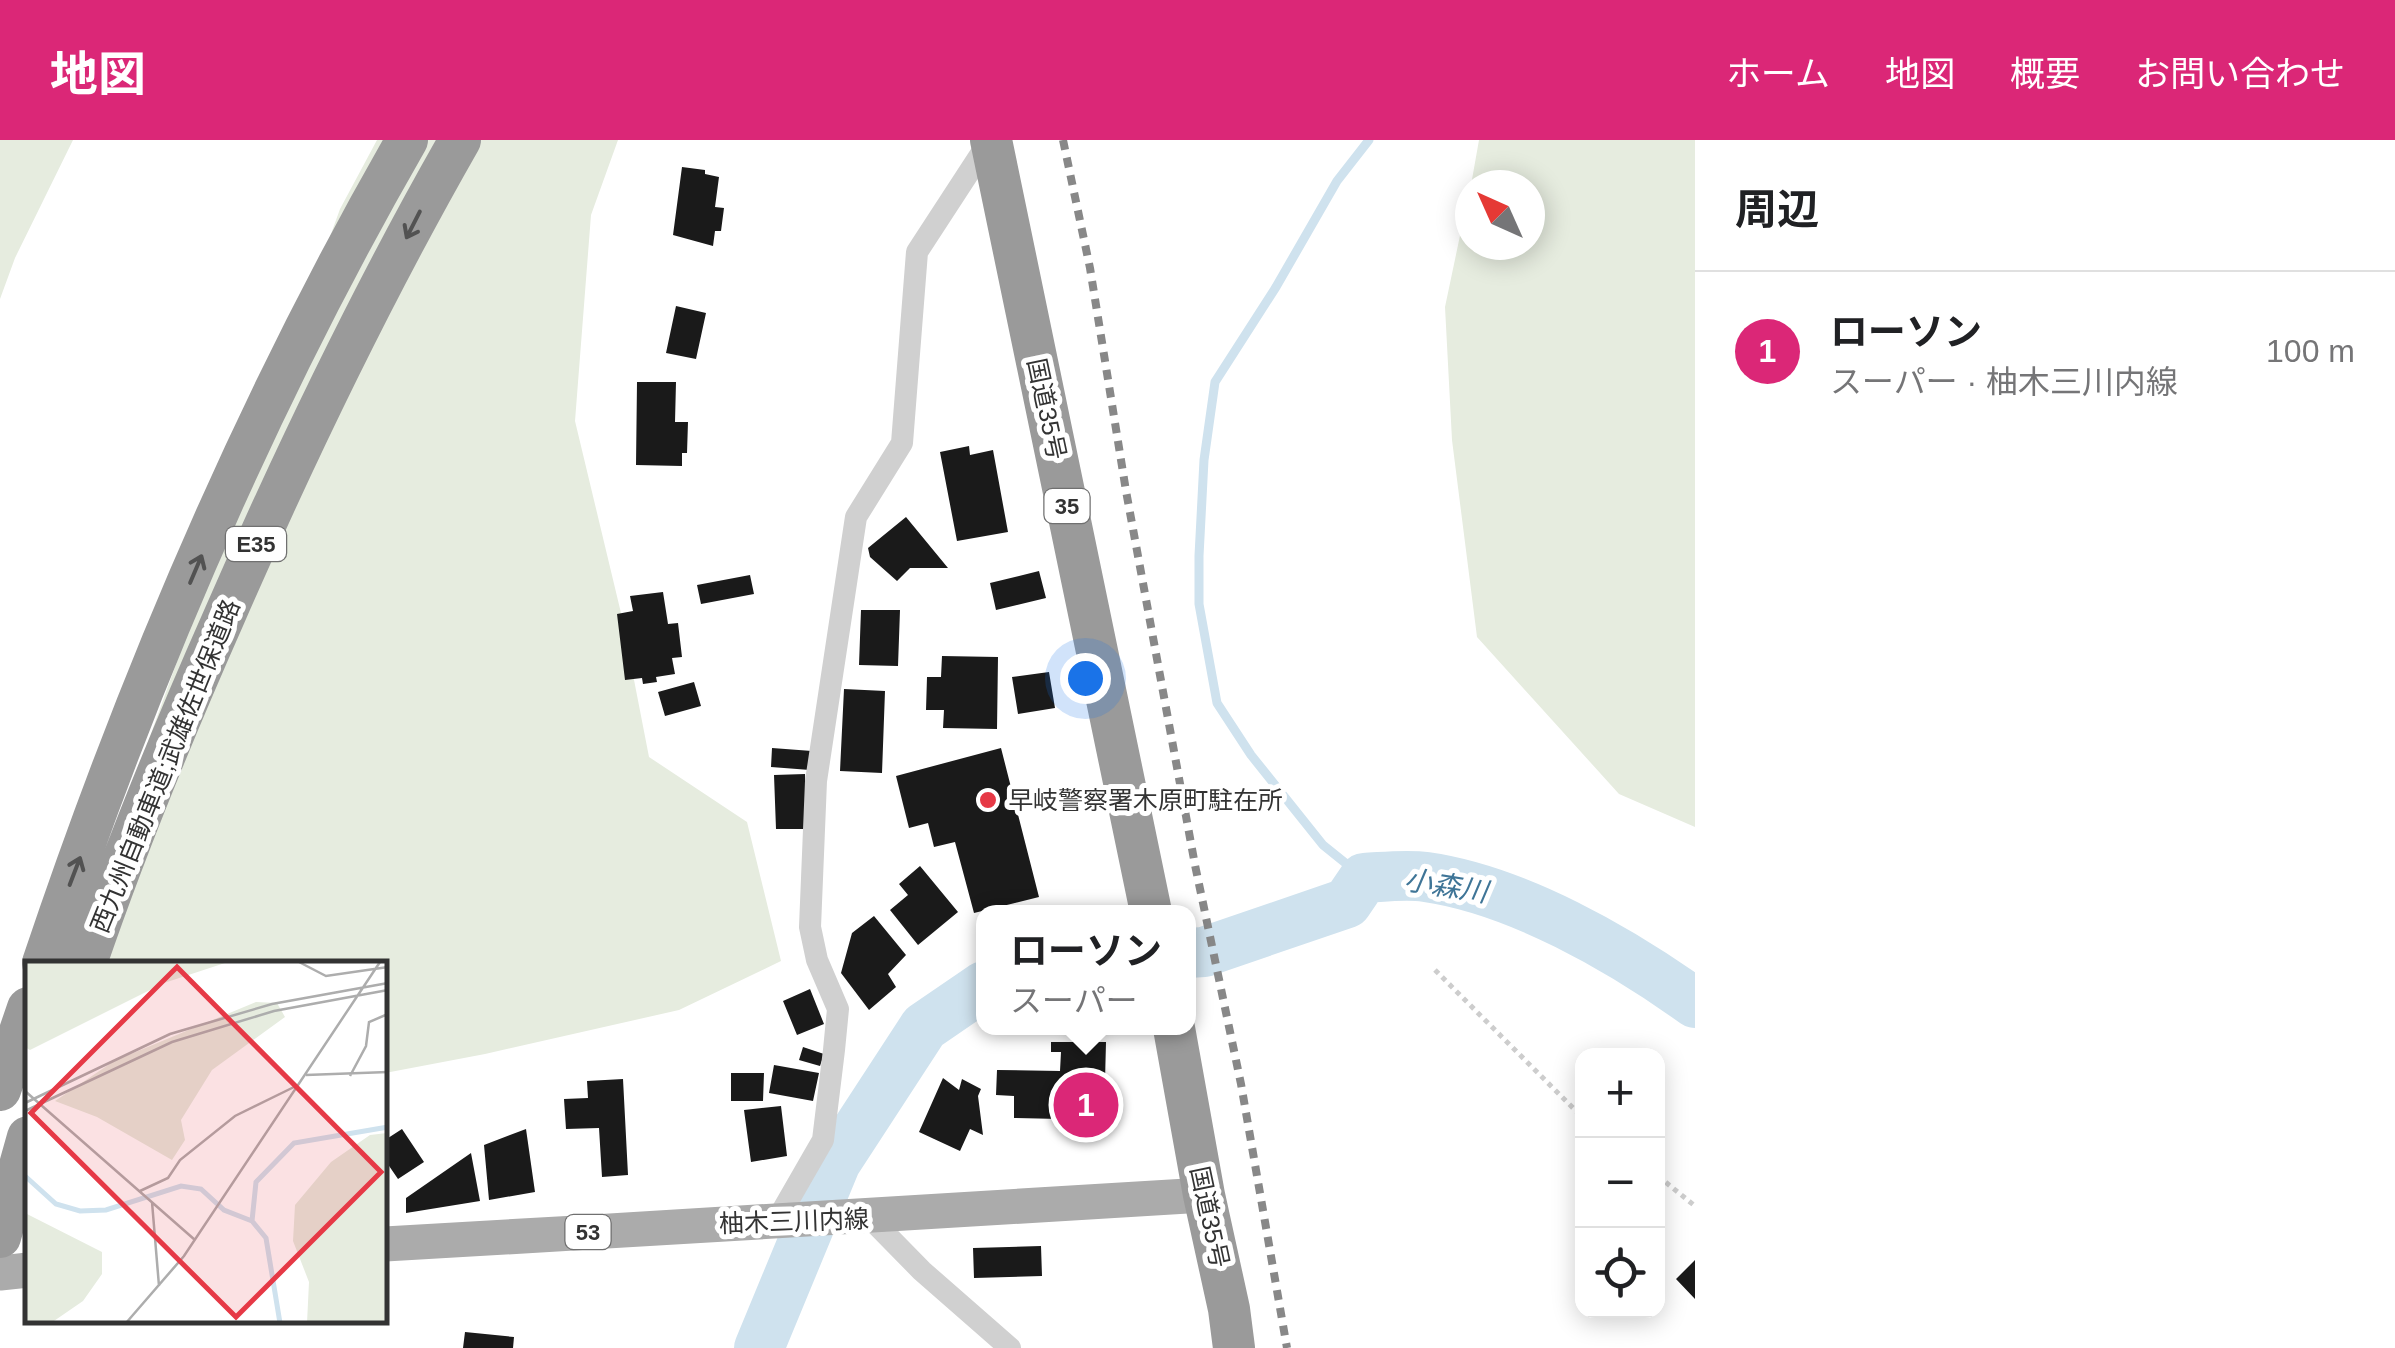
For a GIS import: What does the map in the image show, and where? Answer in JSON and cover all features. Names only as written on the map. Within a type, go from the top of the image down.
[{"type":"highway","name":"西九州自動車道;武雄佐世保道路","points":[[44,961],[144,689],[248,446],[407,140]]},
{"type":"highway","name":"西九州自動車道;武雄佐世保道路","points":[[87,961],[185,706],[289,468],[460,140]]},
{"type":"highway","name":"国道35号","points":[[991,140],[1147,893]]},
{"type":"highway","points":[[0,1090],[25,1017]]},
{"type":"highway","name":"国道35号","points":[[1175,1035],[1234,1348]]},
{"type":"highway","points":[[0,1237],[25,1145]]},
{"type":"main road","name":"柚木三川内線","points":[[388,1244],[870,1218],[1204,1195]]},
{"type":"main road","points":[[0,1272],[25,1270]]},
{"type":"street","points":[[784,1220],[823,1140],[834,1050],[838,1009],[817,960],[810,927],[816,781],[856,517],[902,444],[917,252],[991,140]]},
{"type":"street","points":[[870,1218],[922,1271],[1010,1348]]},
{"type":"path","points":[[1436,970],[1575,1110]]},
{"type":"path","points":[[1665,1182],[1695,1206]]},
{"type":"shaded area","points":[[0,140],[73,140],[15,258],[0,299]]},
{"type":"shaded area","points":[[377,140],[618,140],[591,215],[575,421],[621,613],[649,757],[747,822],[781,961],[679,1010],[388,1072],[388,961],[96,961],[130,792],[340,209]]},
{"type":"shaded area","points":[[1479,140],[1695,140],[1695,827],[1619,794],[1477,637],[1452,440],[1445,307],[1455,259],[1545,260],[1545,170],[1474,170]]},
{"type":"building","points":[[682,167],[705,170],[705,174],[719,177],[715,207],[724,208],[721,231],[715,231],[713,246],[673,235]]},
{"type":"building","points":[[676,306],[706,313],[696,359],[666,353]]},
{"type":"building","points":[[637,382],[676,382],[675,422],[688,422],[687,453],[682,453],[682,466],[636,465]]},
{"type":"building","points":[[969,446],[970,455],[993,450],[1008,532],[957,541],[940,452]]},
{"type":"building","points":[[906,517],[948,568],[910,568],[897,581],[870,557],[868,548]]},
{"type":"building","points":[[1039,571],[1046,598],[996,610],[990,583]]},
{"type":"building","points":[[750,575],[754,594],[701,604],[697,585]]},
{"type":"building","points":[[663,592],[668,624],[678,623],[682,657],[672,658],[675,674],[643,684],[642,678],[625,680],[617,614],[633,611],[630,596]]},
{"type":"building","points":[[861,610],[900,610],[898,666],[859,665]]},
{"type":"building","points":[[942,656],[998,657],[997,729],[943,728],[944,710],[926,710],[927,677],[941,677]]},
{"type":"building","points":[[1049,672],[1055,708],[1018,714],[1012,677]]},
{"type":"building","points":[[694,682],[701,706],[665,716],[658,692]]},
{"type":"building","points":[[844,689],[885,691],[882,773],[840,771]]},
{"type":"building","points":[[772,748],[812,751],[810,770],[771,767]]},
{"type":"building","points":[[1001,748],[1039,897],[1006,905],[976,905],[974,913],[955,842],[934,847],[928,823],[909,828],[896,776]]},
{"type":"building","points":[[805,774],[806,829],[776,829],[774,775]]},
{"type":"building","points":[[920,866],[958,912],[918,945],[890,910],[908,895],[899,884]]},
{"type":"building","points":[[874,916],[906,955],[888,974],[896,987],[869,1010],[841,973],[852,933]]},
{"type":"building","points":[[810,989],[824,1024],[797,1035],[783,1001]]},
{"type":"building","points":[[1051,1042],[1106,1042],[1104,1120],[1014,1118],[1014,1096],[996,1095],[997,1070],[1060,1071],[1061,1052],[1051,1052]]},
{"type":"building","points":[[803,1047],[824,1054],[820,1066],[799,1060]]},
{"type":"building","points":[[774,1065],[819,1073],[813,1101],[769,1093]]},
{"type":"building","points":[[731,1073],[764,1073],[763,1101],[731,1101]]},
{"type":"building","points":[[943,1078],[959,1090],[962,1079],[981,1089],[978,1096],[983,1135],[970,1129],[960,1151],[919,1132]]},
{"type":"building","points":[[623,1079],[628,1175],[602,1177],[599,1128],[566,1129],[564,1099],[588,1098],[587,1081]]},
{"type":"building","points":[[781,1106],[787,1156],[751,1162],[744,1110]]},
{"type":"building","points":[[402,1129],[424,1162],[398,1179],[388,1164],[388,1138]]},
{"type":"building","points":[[526,1129],[535,1192],[489,1200],[484,1145]]},
{"type":"building","points":[[471,1153],[480,1201],[406,1213],[406,1198]]},
{"type":"building","points":[[1041,1246],[1042,1276],[974,1278],[973,1248]]},
{"type":"building","points":[[1695,1260],[1695,1299],[1676,1279]]},
{"type":"building","points":[[465,1332],[514,1337],[513,1348],[463,1348]]},
{"type":"waterway","points":[[1364,878],[1323,845],[1251,755],[1217,703],[1199,604],[1199,556],[1204,460],[1215,382],[1337,181],[1369,140]]},
{"type":"waterway","name":"小森川","points":[[1196,952],[1347,903],[1364,878],[1418,876],[1461,884],[1531,908],[1634,962],[1695,1003]]},
{"type":"waterway","name":"小森川","points":[[759,1348],[836,1162],[924,1027],[976,991]]},
{"type":"railway","points":[[1063,140],[1090,268],[1126,491],[1195,865],[1241,1084],[1287,1348]]},
{"type":"place","name":"早岐警察署木原町駐在所","points":[[988,800]]},
{"type":"place","name":"ローソン","points":[[1086,1105]]}]
